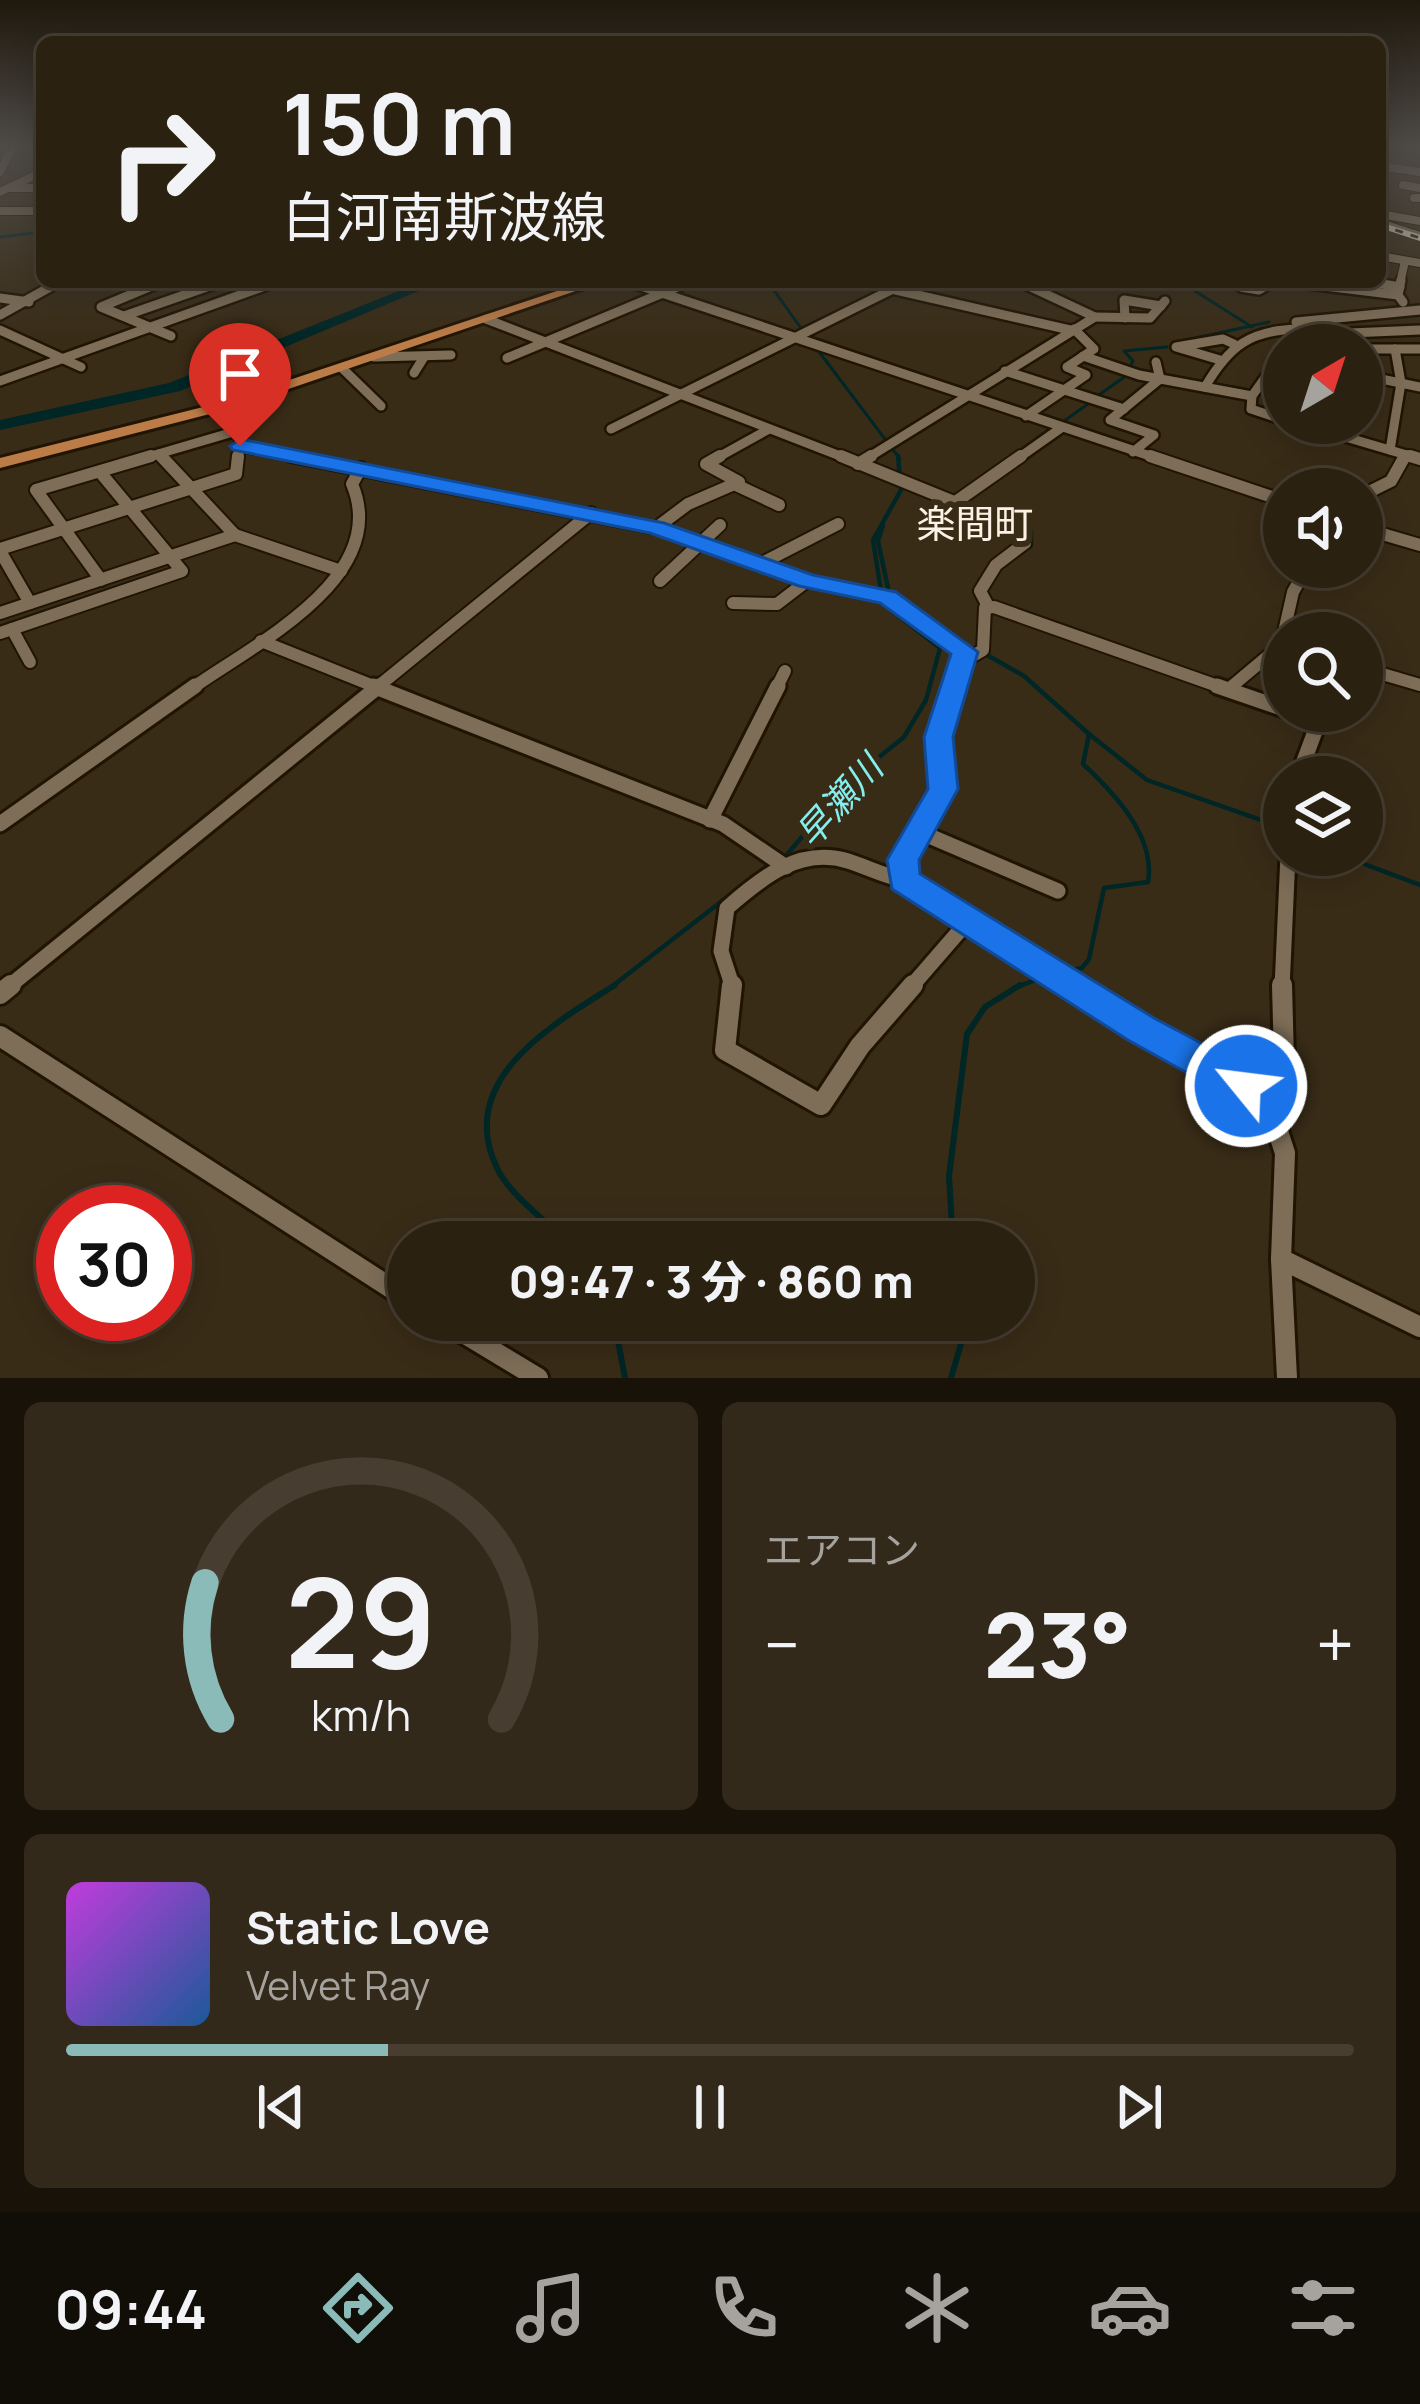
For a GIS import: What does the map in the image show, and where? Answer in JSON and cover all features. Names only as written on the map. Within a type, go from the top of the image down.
[{"type":"main road","points":[[0,464],[220,407],[579,288]]},
{"type":"street","points":[[1386,219],[1420,221]]},
{"type":"street","points":[[1386,222],[1420,236]]},
{"type":"street","points":[[1386,257],[1420,263]]},
{"type":"street","points":[[1399,291],[1405,261]]},
{"type":"street","points":[[1386,287],[1399,291],[1416,310]]},
{"type":"street","points":[[0,316],[49,288]]},
{"type":"street","points":[[147,288],[101,308],[171,337]]},
{"type":"street","points":[[123,316],[204,288]]},
{"type":"street","points":[[0,381],[259,288]]},
{"type":"street","points":[[647,288],[1263,494]]},
{"type":"street","points":[[507,358],[674,288]]},
{"type":"street","points":[[611,429],[802,337],[890,288]]},
{"type":"street","points":[[903,288],[1072,330],[1093,347],[1067,368],[1086,375],[1026,416]]},
{"type":"street","points":[[1034,288],[1095,317],[1124,318],[1150,318],[1163,304],[1124,301],[1124,318]]},
{"type":"street","points":[[1363,288],[1399,291]]},
{"type":"street","points":[[0,298],[29,302]]},
{"type":"street","points":[[1050,298],[1082,301]]},
{"type":"street","points":[[1295,324],[1416,310]]},
{"type":"street","points":[[859,464],[1095,317]]},
{"type":"street","points":[[1333,319],[1337,324]]},
{"type":"street","points":[[486,320],[1016,524],[1025,533],[1023,547],[997,565],[980,591],[988,606],[983,650],[964,661]]},
{"type":"street","points":[[0,330],[82,367]]},
{"type":"street","points":[[1383,335],[1420,330]]},
{"type":"street","points":[[1205,387],[1234,344],[1252,332],[1263,331]]},
{"type":"street","points":[[1170,334],[1180,345]]},
{"type":"street","points":[[1220,360],[1176,349],[1223,339],[1234,344]]},
{"type":"street","points":[[1383,350],[1420,349]]},
{"type":"street","points":[[1390,450],[1401,383],[1395,350]]},
{"type":"street","points":[[374,357],[452,355]]},
{"type":"street","points":[[1083,356],[1160,379],[1252,396]]},
{"type":"street","points":[[414,374],[424,357]]},
{"type":"street","points":[[1156,362],[1160,379]]},
{"type":"street","points":[[342,368],[381,406]]},
{"type":"street","points":[[1005,371],[1124,409]]},
{"type":"street","points":[[1133,452],[1154,435],[1110,420],[1160,379]]},
{"type":"street","points":[[1383,379],[1420,387]]},
{"type":"street","points":[[1263,381],[1252,396],[1251,409],[1263,413]]},
{"type":"street","points":[[30,603],[0,550],[236,475],[240,416],[220,407]]},
{"type":"street","points":[[957,501],[1061,428]]},
{"type":"street","points":[[656,528],[688,504],[734,484],[738,480],[706,464],[769,429]]},
{"type":"street","points":[[100,580],[37,490],[240,430]]},
{"type":"street","points":[[1370,444],[1420,459]]},
{"type":"street","points":[[240,446],[656,528],[807,581],[879,596],[961,648],[964,661],[938,737],[943,789],[903,860],[904,880]]},
{"type":"street","points":[[159,454],[235,535],[341,571]]},
{"type":"street","points":[[1383,485],[1391,481],[1406,455]]},
{"type":"street","points":[[0,824],[330,590],[360,537],[364,508],[352,484],[361,468]]},
{"type":"street","points":[[30,662],[6,631],[182,571],[100,472]]},
{"type":"street","points":[[734,484],[779,505]]},
{"type":"street","points":[[0,994],[591,513]]},
{"type":"street","points":[[758,565],[775,550],[830,532],[838,524]]},
{"type":"street","points":[[660,580],[720,525]]},
{"type":"street","points":[[1383,534],[1420,545]]},
{"type":"street","points":[[0,613],[235,535]]},
{"type":"street","points":[[733,603],[777,604],[807,581]]},
{"type":"street","points":[[988,606],[1263,700]]},
{"type":"street","points":[[261,640],[710,820],[780,863]]},
{"type":"street","points":[[1231,687],[1263,661]]},
{"type":"street","points":[[710,820],[785,671]]},
{"type":"street","points":[[1383,674],[1420,685]]},
{"type":"street","points":[[920,832],[1058,891]]},
{"type":"street","points":[[968,921],[860,1046],[827,1100],[815,1105],[725,1050],[733,988],[721,951],[727,908],[749,887],[780,863],[826,856],[904,880],[1141,1029],[1246,1086],[1271,1110],[1285,1153],[1282,1259],[1287,1378]]},
{"type":"street","points":[[1271,1110],[1285,1099],[1287,1010],[1280,954],[1286,876]]},
{"type":"street","points":[[0,1036],[387,1285]]},
{"type":"street","points":[[1282,1259],[1420,1327]]},
{"type":"street","points":[[473,1341],[522,1375]]},
{"type":"waterway","points":[[0,237],[36,233]]},
{"type":"waterway","points":[[0,425],[174,387],[418,288]]},
{"type":"waterway","name":"早瀬川","points":[[772,288],[803,331]]},
{"type":"waterway","points":[[1193,288],[1250,326]]},
{"type":"waterway","points":[[1250,326],[1269,322]]},
{"type":"waterway","points":[[1177,342],[1250,326]]},
{"type":"waterway","points":[[1129,369],[1133,361],[1124,351],[1167,347]]},
{"type":"waterway","name":"早瀬川","points":[[817,349],[898,456]]},
{"type":"waterway","points":[[1096,397],[1130,373]]},
{"type":"waterway","points":[[1060,424],[1092,401]]},
{"type":"waterway","points":[[1017,453],[1051,428]]},
{"type":"waterway","name":"早瀬川","points":[[782,860],[853,778],[904,737],[926,700],[940,648],[883,604],[873,540],[901,490],[898,456]]},
{"type":"waterway","points":[[883,525],[878,541],[889,593]]},
{"type":"waterway","points":[[1008,562],[1031,546],[1031,532]]},
{"type":"waterway","points":[[987,655],[1024,676],[1089,734]]},
{"type":"waterway","points":[[1060,973],[1082,968],[1089,959],[1104,888],[1148,882],[1149,865],[1139,832],[1119,802],[1083,764],[1089,734]]},
{"type":"waterway","points":[[1089,734],[1147,780],[1263,821]]},
{"type":"waterway","name":"早瀬川","points":[[610,988],[771,863]]},
{"type":"waterway","points":[[1383,871],[1420,885]]},
{"type":"waterway","points":[[1017,987],[1049,975]]},
{"type":"waterway","name":"早瀬川","points":[[545,1221],[497,1168],[487,1136],[489,1107],[517,1057],[565,1017],[615,985]]},
{"type":"waterway","points":[[952,1221],[949,1176],[967,1034],[985,1007],[1017,987]]},
{"type":"waterway","name":"早瀬川","points":[[618,1341],[625,1378]]},
{"type":"waterway","points":[[951,1378],[962,1341]]},
{"type":"railway","points":[[1386,227],[1420,238]]},
{"type":"district","name":"楽間町","points":[[975,524]]},
{"type":"route","points":[[240,446],[539,501],[656,528],[807,581],[888,598],[965,652],[938,737],[943,789],[903,860],[904,880],[914,892],[1079,992],[1246,1086]]}]
